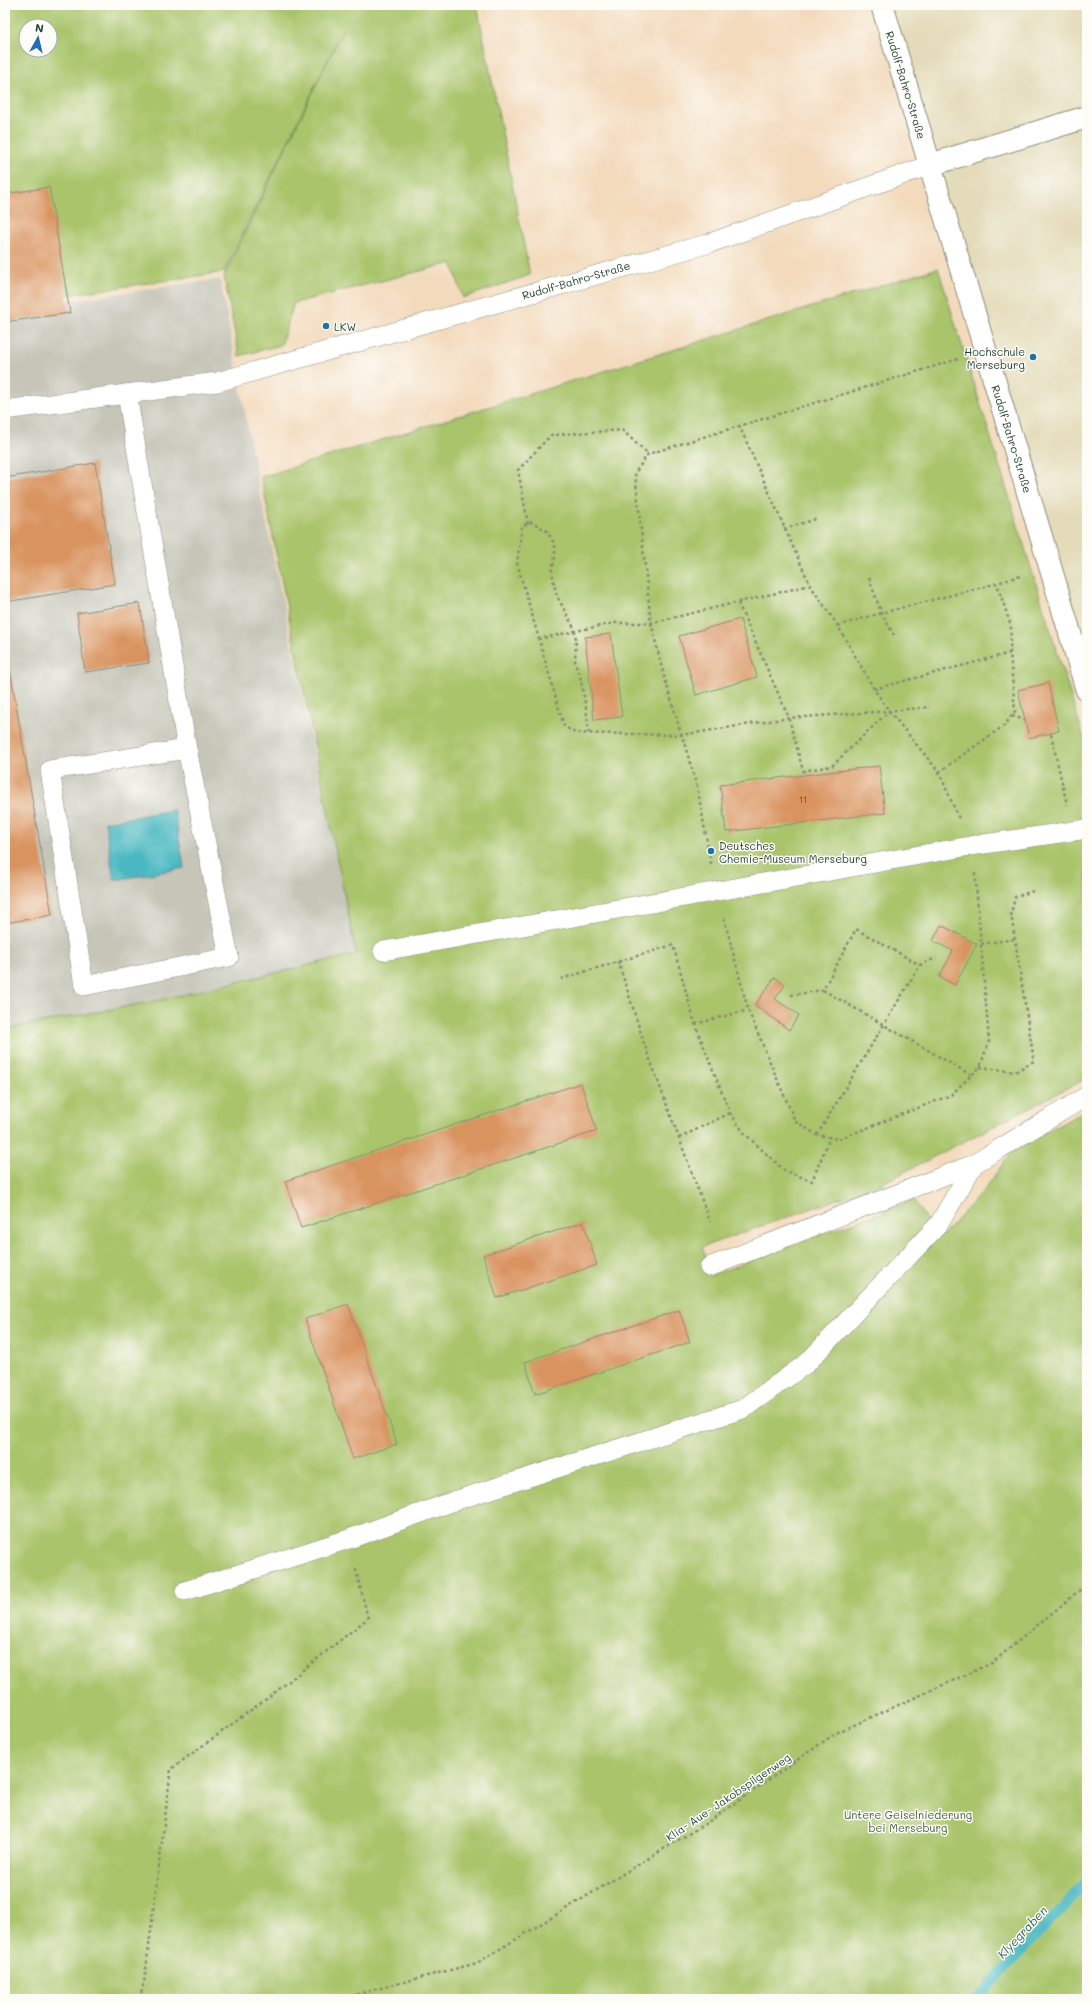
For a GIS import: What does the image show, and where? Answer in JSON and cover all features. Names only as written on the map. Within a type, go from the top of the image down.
[{"type":"street","name":"Rudolf-Bahro-Straße","points":[[882,5],[1087,690]]},
{"type":"street","points":[[930,165],[1087,117]]},
{"type":"lane","name":"Rudolf-Bahro-Straße","points":[[5,410],[217,382],[710,243],[930,165]]},
{"type":"lane","points":[[128,394],[187,749],[229,957],[84,986],[50,770],[187,749]]},
{"type":"lane","points":[[383,951],[970,846],[1080,830]]},
{"type":"lane","points":[[709,1267],[974,1164],[1087,1096]]},
{"type":"lane","points":[[185,1590],[349,1539],[457,1500],[743,1409],[807,1363],[939,1224],[974,1164]]},
{"type":"path","points":[[739,425],[810,585],[838,626],[874,689],[889,711],[939,772],[970,846],[975,869],[989,1040],[980,1067],[951,1095],[839,1139],[817,1135],[795,1121],[748,1010],[717,892],[697,786],[681,735],[651,623],[635,473],[648,454],[739,425],[966,356],[985,348]]},
{"type":"path","points":[[528,524],[518,470],[551,435],[622,430],[648,454]]},
{"type":"path","points":[[784,529],[816,520]]},
{"type":"path","points":[[589,733],[580,676],[575,663],[575,632],[557,596],[552,570],[555,557],[555,545],[547,531],[532,522],[522,526],[517,563],[564,726],[575,733],[681,735],[789,718],[930,708]]},
{"type":"path","points":[[838,626],[881,612],[996,584],[1050,567]]},
{"type":"path","points":[[869,578],[881,612],[894,635]]},
{"type":"path","points":[[939,772],[1005,726],[1015,711],[1010,653],[1011,626],[996,584]]},
{"type":"path","points":[[538,639],[614,623],[651,623],[810,585]]},
{"type":"path","points":[[738,603],[789,718],[803,771],[832,766],[889,711]]},
{"type":"path","points":[[874,689],[1010,653]]},
{"type":"path","points":[[1012,716],[1025,720]]},
{"type":"path","points":[[1051,734],[1080,830]]},
{"type":"path","points":[[980,1067],[1014,1072],[1034,1061],[1011,914],[1015,897],[1032,890]]},
{"type":"path","points":[[823,990],[856,929],[920,965]]},
{"type":"path","points":[[981,944],[1015,939]]},
{"type":"path","points":[[561,979],[673,945],[695,1024],[730,1113],[745,1134],[785,1171],[812,1181],[830,1137]]},
{"type":"path","points":[[817,1135],[920,965],[936,958]]},
{"type":"path","points":[[618,962],[646,1046],[710,1222]]},
{"type":"path","points":[[791,995],[823,990],[883,1026],[972,1075]]},
{"type":"path","points":[[695,1024],[748,1010]]},
{"type":"path","points":[[679,1138],[730,1113]]},
{"type":"path","points":[[140,1999],[145,1977],[172,1769],[273,1694],[368,1618],[349,1539]]},
{"type":"path","name":"Klia- Aue- Jakobspilgerweg","points":[[340,1999],[477,1963],[708,1822],[836,1733],[992,1663],[1087,1584]]},
{"type":"shaded area","name":"Hochschule Merseburg","points":[[873,5],[1087,5],[1087,708]]},
{"type":"shaded area","points":[[220,279],[258,482],[356,954],[156,1001],[5,1030],[5,310]]},
{"type":"green space","points":[[5,5],[477,5],[530,275],[463,298],[452,263],[294,303],[281,345],[239,356],[224,276],[343,29],[224,272],[5,304]]},
{"type":"green space","name":"Untere Geiselniederung bei Merseburg","points":[[938,268],[1087,748],[1087,1078],[881,1184],[702,1247],[712,1275],[914,1200],[926,1220],[943,1235],[986,1188],[1013,1149],[1087,1110],[1087,1999],[5,1999],[5,1029],[156,1001],[356,954],[261,477]]},
{"type":"water","points":[[174,810],[184,868],[114,880],[105,822]]},
{"type":"building","points":[[49,187],[70,313],[5,322],[5,194]]},
{"type":"building","points":[[95,463],[115,584],[5,602],[5,478]]},
{"type":"building","points":[[140,603],[149,663],[85,672],[77,613]]},
{"type":"building","points":[[740,619],[757,677],[696,695],[679,636]]},
{"type":"building","points":[[611,634],[622,717],[594,720],[585,637]]},
{"type":"building","points":[[5,640],[52,915],[5,923]]},
{"type":"building","points":[[1048,683],[1059,731],[1029,738],[1018,690]]},
{"type":"building","points":[[879,766],[885,813],[726,832],[720,785]]},
{"type":"building","points":[[941,925],[977,944],[955,985],[939,977],[953,951],[933,941]]},
{"type":"building","points":[[775,977],[785,985],[775,999],[799,1015],[789,1030],[755,1005]]},
{"type":"building","points":[[581,1083],[597,1131],[301,1228],[285,1181]]},
{"type":"building","points":[[583,1222],[597,1265],[497,1298],[483,1255]]},
{"type":"building","points":[[348,1304],[397,1444],[353,1459],[305,1319]]},
{"type":"building","points":[[679,1310],[690,1342],[535,1394],[525,1362]]},
{"type":"waterway","name":"Klyegraben","points":[[976,1999],[1087,1882]]},
{"type":"place","name":"LKW","points":[[326,326]]},
{"type":"place","name":"Hochschule Merseburg","points":[[1033,357]]},
{"type":"place","name":"Deutsches Chemie-Museum Merseburg","points":[[711,851]]}]
